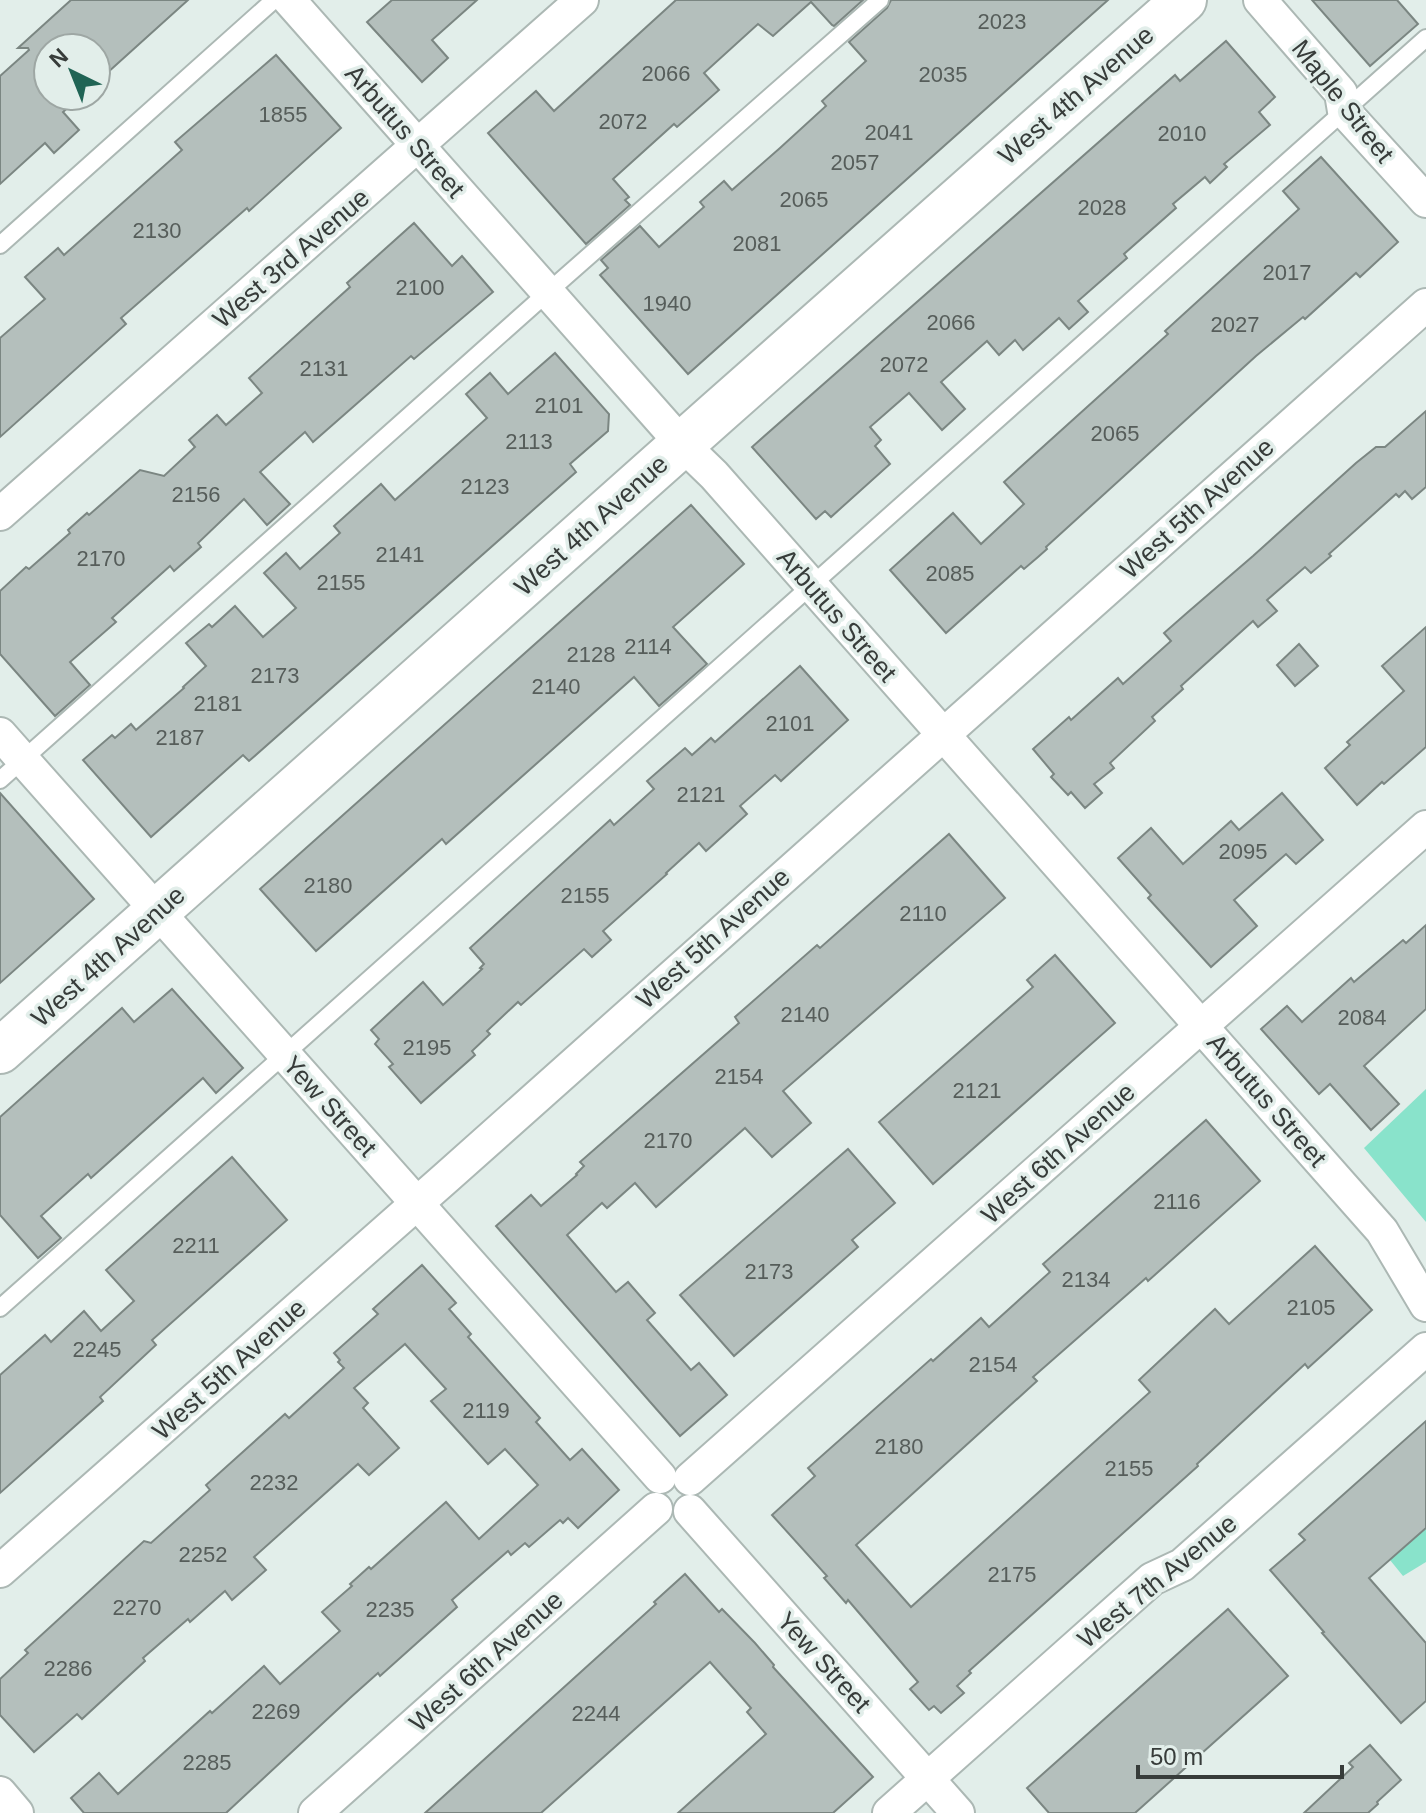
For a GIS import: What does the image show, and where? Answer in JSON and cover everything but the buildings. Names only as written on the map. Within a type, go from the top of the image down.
[{"type":"main road","name":"West 4th Avenue","points":[[0,1051],[1184,0]]},
{"type":"street","name":"Arbutus Street","points":[[289,0],[682,444],[714,475],[1382,1231],[1426,1305]]},
{"type":"street","name":"West 3rd Avenue","points":[[0,514],[582,0]]},
{"type":"street","name":"Maple Street","points":[[1260,0],[1341,93],[1344,111],[1426,201]]},
{"type":"street","name":"West 5th Avenue","points":[[0,1571],[1426,305]]},
{"type":"street","name":"Yew Street","points":[[0,734],[12,770],[158,911],[416,1203],[675,1478]]},
{"type":"street","name":"West 6th Avenue","points":[[675,1478],[1202,1026],[1426,827]]},
{"type":"street","name":"Arbutus Street","points":[[1382,1231],[1426,1260]]},
{"type":"street","name":"West 7th Avenue","points":[[889,1813],[1152,1579],[1182,1565],[1426,1349]]},
{"type":"street","points":[[675,1478],[697,1492],[690,1511],[669,1517],[656,1509],[652,1489],[675,1478]]},
{"type":"street","name":"West 6th Avenue","points":[[315,1813],[656,1509]]},
{"type":"street","name":"Yew Street","points":[[690,1511],[958,1813]]},
{"type":"street","points":[[0,1793],[17,1813]]},
{"type":"lane","points":[[0,245],[274,0]]},
{"type":"lane","points":[[12,770],[880,0]]},
{"type":"lane","points":[[0,1308],[1426,38]]},
{"type":"green space","points":[[1426,1089],[1426,1222],[1364,1148]]},
{"type":"green space","points":[[1426,1528],[1426,1562],[1403,1576],[1390,1560]]}]
